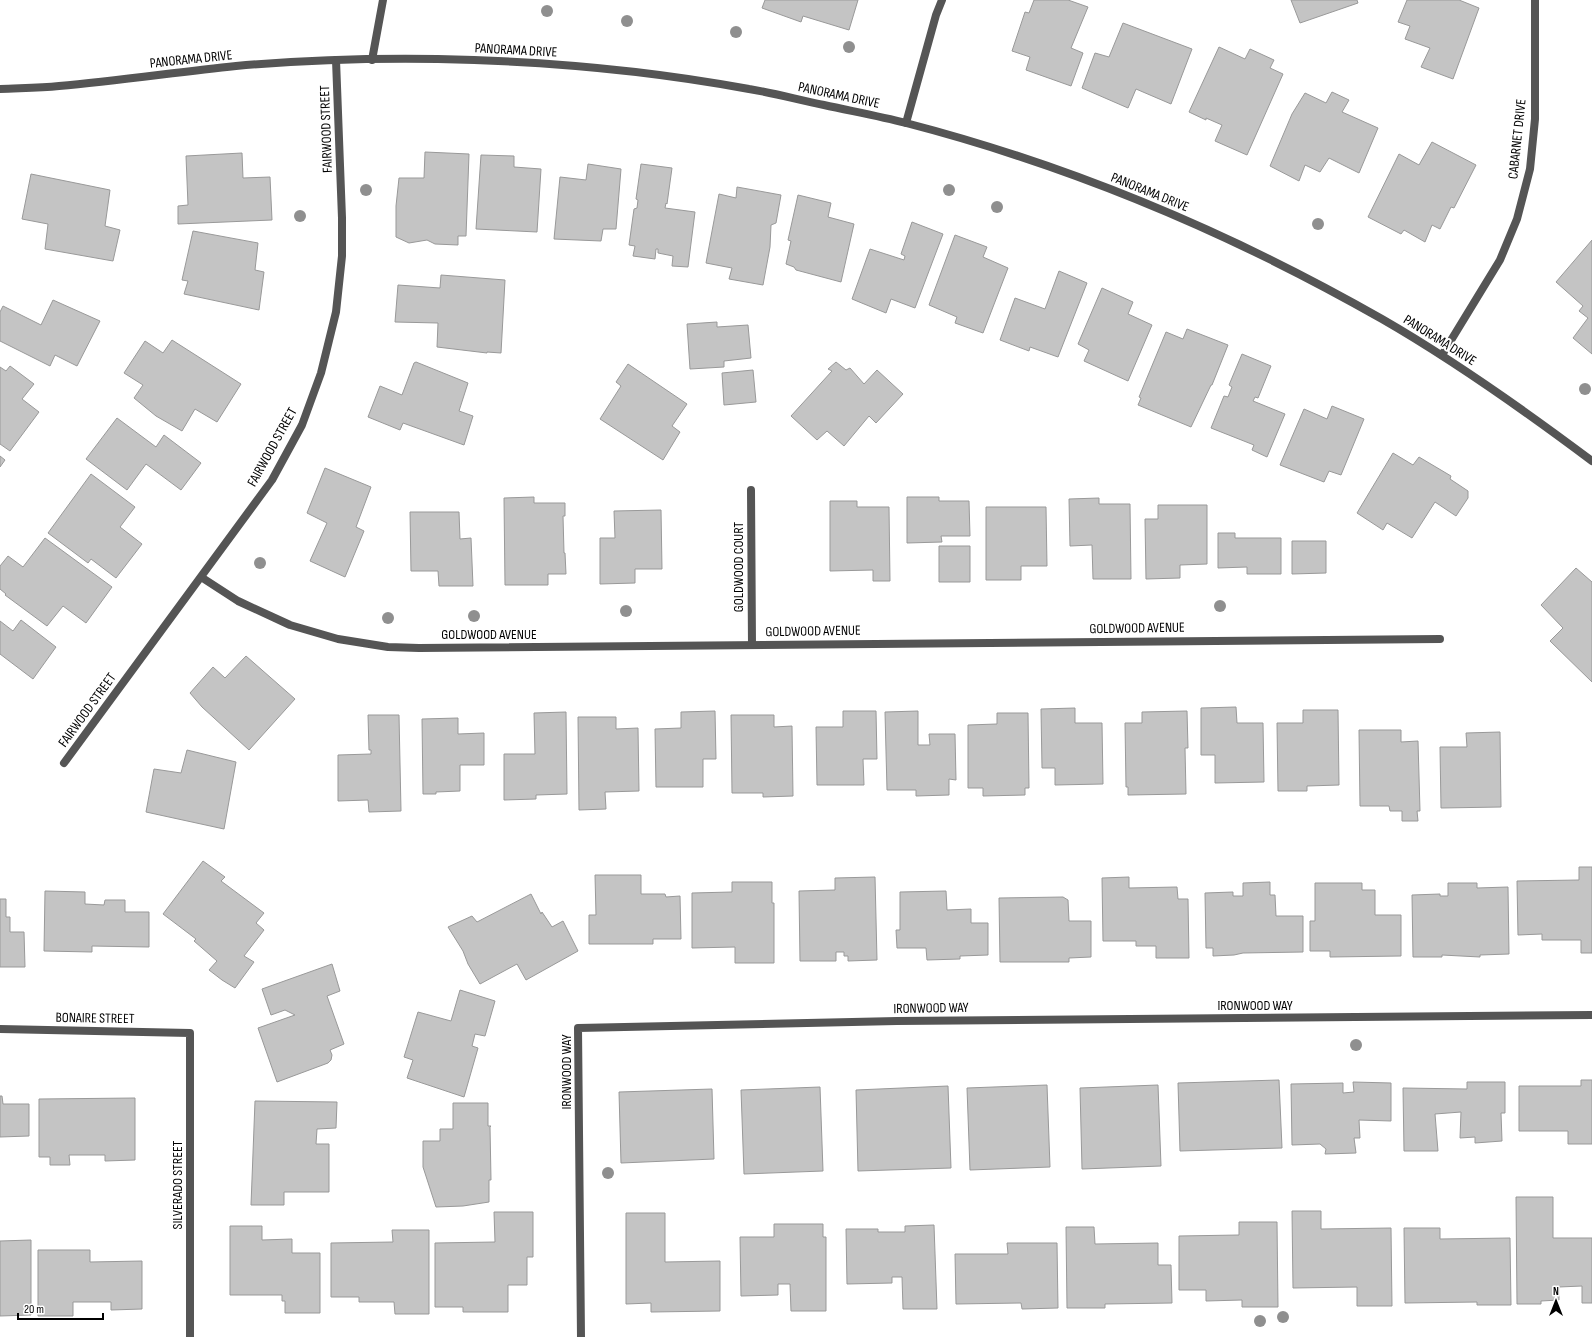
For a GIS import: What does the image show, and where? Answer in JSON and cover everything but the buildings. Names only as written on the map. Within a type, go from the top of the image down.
[{"type":"street","points":[[372,60],[383,0]]},
{"type":"street","points":[[906,123],[936,15],[942,0]]},
{"type":"street","name":"CABARNET DRIVE","points":[[1442,355],[1500,260],[1519,212],[1530,169],[1535,119],[1535,0]]},
{"type":"street","name":"PANORAMA DRIVE","points":[[0,90],[58,87],[237,66],[336,60],[440,59],[541,64],[650,74],[750,89],[906,123],[1012,154],[1107,188],[1201,227],[1293,271],[1382,319],[1442,355],[1518,406],[1592,461]]},
{"type":"street","name":"FAIRWOOD STREET","points":[[64,762],[272,480],[302,424],[321,373],[336,312],[342,256],[336,60]]},
{"type":"street","name":"GOLDWOOD COURT","points":[[750,490],[752,645]]},
{"type":"street","name":"GOLDWOOD AVENUE","points":[[201,577],[238,601],[290,625],[338,639],[388,647],[419,648],[1440,639]]},
{"type":"street","name":"IRONWOOD WAY","points":[[580,1337],[578,1028],[889,1021],[1592,1015]]},
{"type":"street","name":"BONAIRE STREET","points":[[0,1029],[190,1033]]},
{"type":"street","name":"SILVERADO STREET","points":[[190,1033],[190,1337]]}]
